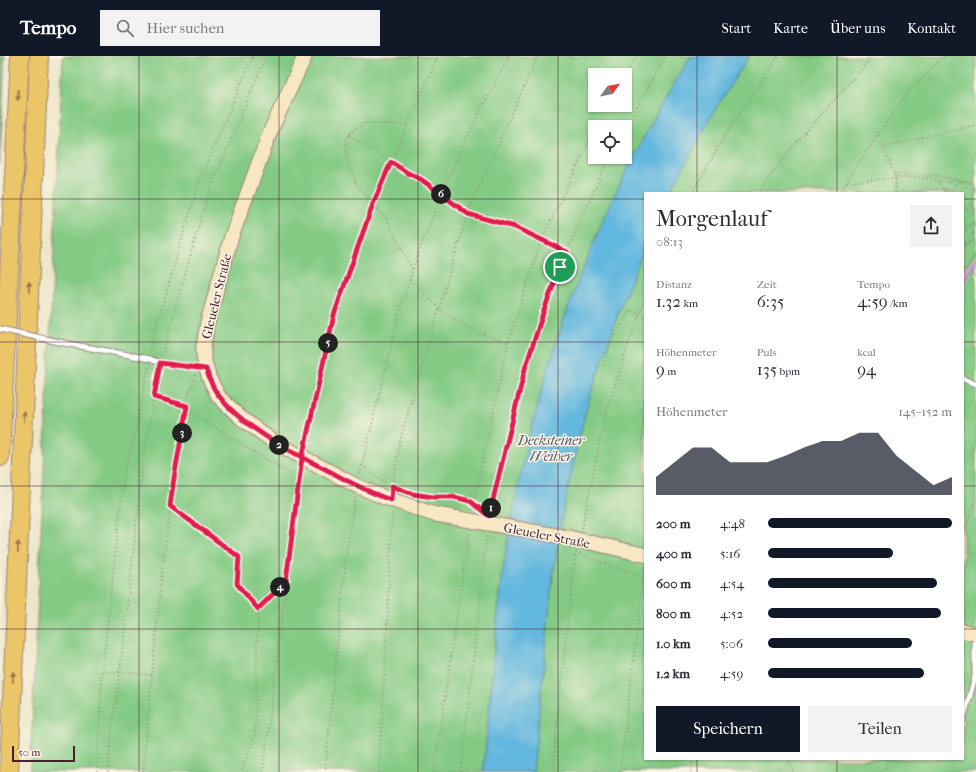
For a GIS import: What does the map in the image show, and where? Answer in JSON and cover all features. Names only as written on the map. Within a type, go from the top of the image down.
[{"type":"highway","points":[[0,457],[20,56]]},
{"type":"highway","points":[[9,772],[39,56]]},
{"type":"street","name":"Gleueler Straße","points":[[305,56],[270,132],[231,238],[206,330],[202,368],[219,397],[255,429],[302,458],[357,486],[392,493],[433,514],[492,524],[644,555]]},
{"type":"lane","points":[[0,330],[160,363],[202,368]]},
{"type":"lane","points":[[964,379],[976,384]]},
{"type":"lane","points":[[964,716],[975,677],[971,633]]},
{"type":"path","points":[[97,772],[102,672],[124,474],[137,424],[150,360],[150,348],[199,181],[253,56]]},
{"type":"path","points":[[108,772],[143,462],[160,363],[206,200],[266,56]]},
{"type":"path","points":[[263,772],[302,458],[334,315],[373,204],[438,56]]},
{"type":"path","points":[[325,772],[346,556],[357,486],[399,312],[409,280],[456,159],[509,56]]},
{"type":"path","points":[[379,772],[387,630],[392,493],[400,440],[468,214],[538,56]]},
{"type":"path","points":[[629,68],[636,56]]},
{"type":"path","points":[[630,120],[666,56]]},
{"type":"path","points":[[693,192],[724,137],[779,56]]},
{"type":"path","points":[[760,192],[778,164],[872,56]]},
{"type":"path","points":[[840,192],[878,134],[910,90],[944,56]]},
{"type":"path","points":[[407,125],[364,123],[351,132],[345,142],[348,160],[356,184],[386,218],[413,270]]},
{"type":"path","points":[[883,147],[976,125]]},
{"type":"path","points":[[878,134],[896,178],[896,192]]},
{"type":"path","points":[[349,135],[408,173],[422,180],[468,214],[515,227],[541,241],[567,252]]},
{"type":"path","points":[[434,772],[471,520],[508,343],[541,241],[588,144]]},
{"type":"path","points":[[461,772],[492,524],[525,369],[543,313],[567,252],[606,164]]},
{"type":"path","points":[[847,182],[896,178],[918,178],[976,190]]},
{"type":"path","points":[[938,181],[945,192]]},
{"type":"path","points":[[964,198],[967,199],[976,210]]},
{"type":"path","points":[[964,208],[976,210]]},
{"type":"path","points":[[964,226],[969,224],[976,225]]},
{"type":"path","points":[[964,292],[976,274]]},
{"type":"path","points":[[409,280],[439,308],[475,331],[508,343]]},
{"type":"path","points":[[553,772],[558,707],[576,542],[605,415],[644,301]]},
{"type":"path","points":[[604,365],[610,342],[630,310],[644,316]]},
{"type":"path","points":[[143,772],[161,579],[174,478],[189,394],[202,368]]},
{"type":"path","points":[[154,397],[187,406]]},
{"type":"path","points":[[186,409],[286,471],[300,475]]},
{"type":"path","points":[[362,465],[392,493],[433,497],[454,497],[470,501],[483,512]]},
{"type":"path","points":[[964,531],[976,500]]},
{"type":"path","points":[[170,506],[239,557],[237,584],[258,609],[255,736],[241,772]]},
{"type":"path","points":[[576,542],[585,557],[644,578],[620,772]]},
{"type":"path","points":[[964,549],[976,554]]},
{"type":"path","points":[[258,609],[286,581]]},
{"type":"path","points":[[102,672],[153,675]]},
{"type":"path","points":[[691,772],[693,760]]},
{"type":"path","points":[[789,760],[793,772]]},
{"type":"path","points":[[884,772],[888,760]]},
{"type":"green space","points":[[0,56],[5,56],[0,165]]},
{"type":"green space","points":[[63,56],[976,56],[976,772],[30,772]]},
{"type":"green space","points":[[897,173],[976,185],[976,238],[973,238],[964,243],[964,192],[898,192],[899,181]]},
{"type":"water","name":"Decksteiner Weiher","points":[[691,56],[749,56],[714,111],[671,192],[644,192],[644,248],[620,308],[588,403],[562,517],[553,574],[533,772],[483,772],[502,579],[512,516],[525,455],[540,395],[558,336],[579,277],[603,220],[630,164],[632,164],[632,160],[659,110]]},
{"type":"building","points":[[974,257],[976,259],[976,264],[964,283],[964,269],[965,270]]},
{"type":"route","points":[[560,267],[525,369],[489,516],[470,501],[454,497],[433,497],[413,494],[392,486],[391,500],[357,486],[302,458],[255,429],[219,397],[206,369],[160,363],[154,397],[187,406],[170,506],[239,557],[237,584],[258,609],[286,581],[302,458],[334,315],[373,204],[391,162],[422,180],[468,214],[515,227],[541,241],[567,252],[560,267]]}]
